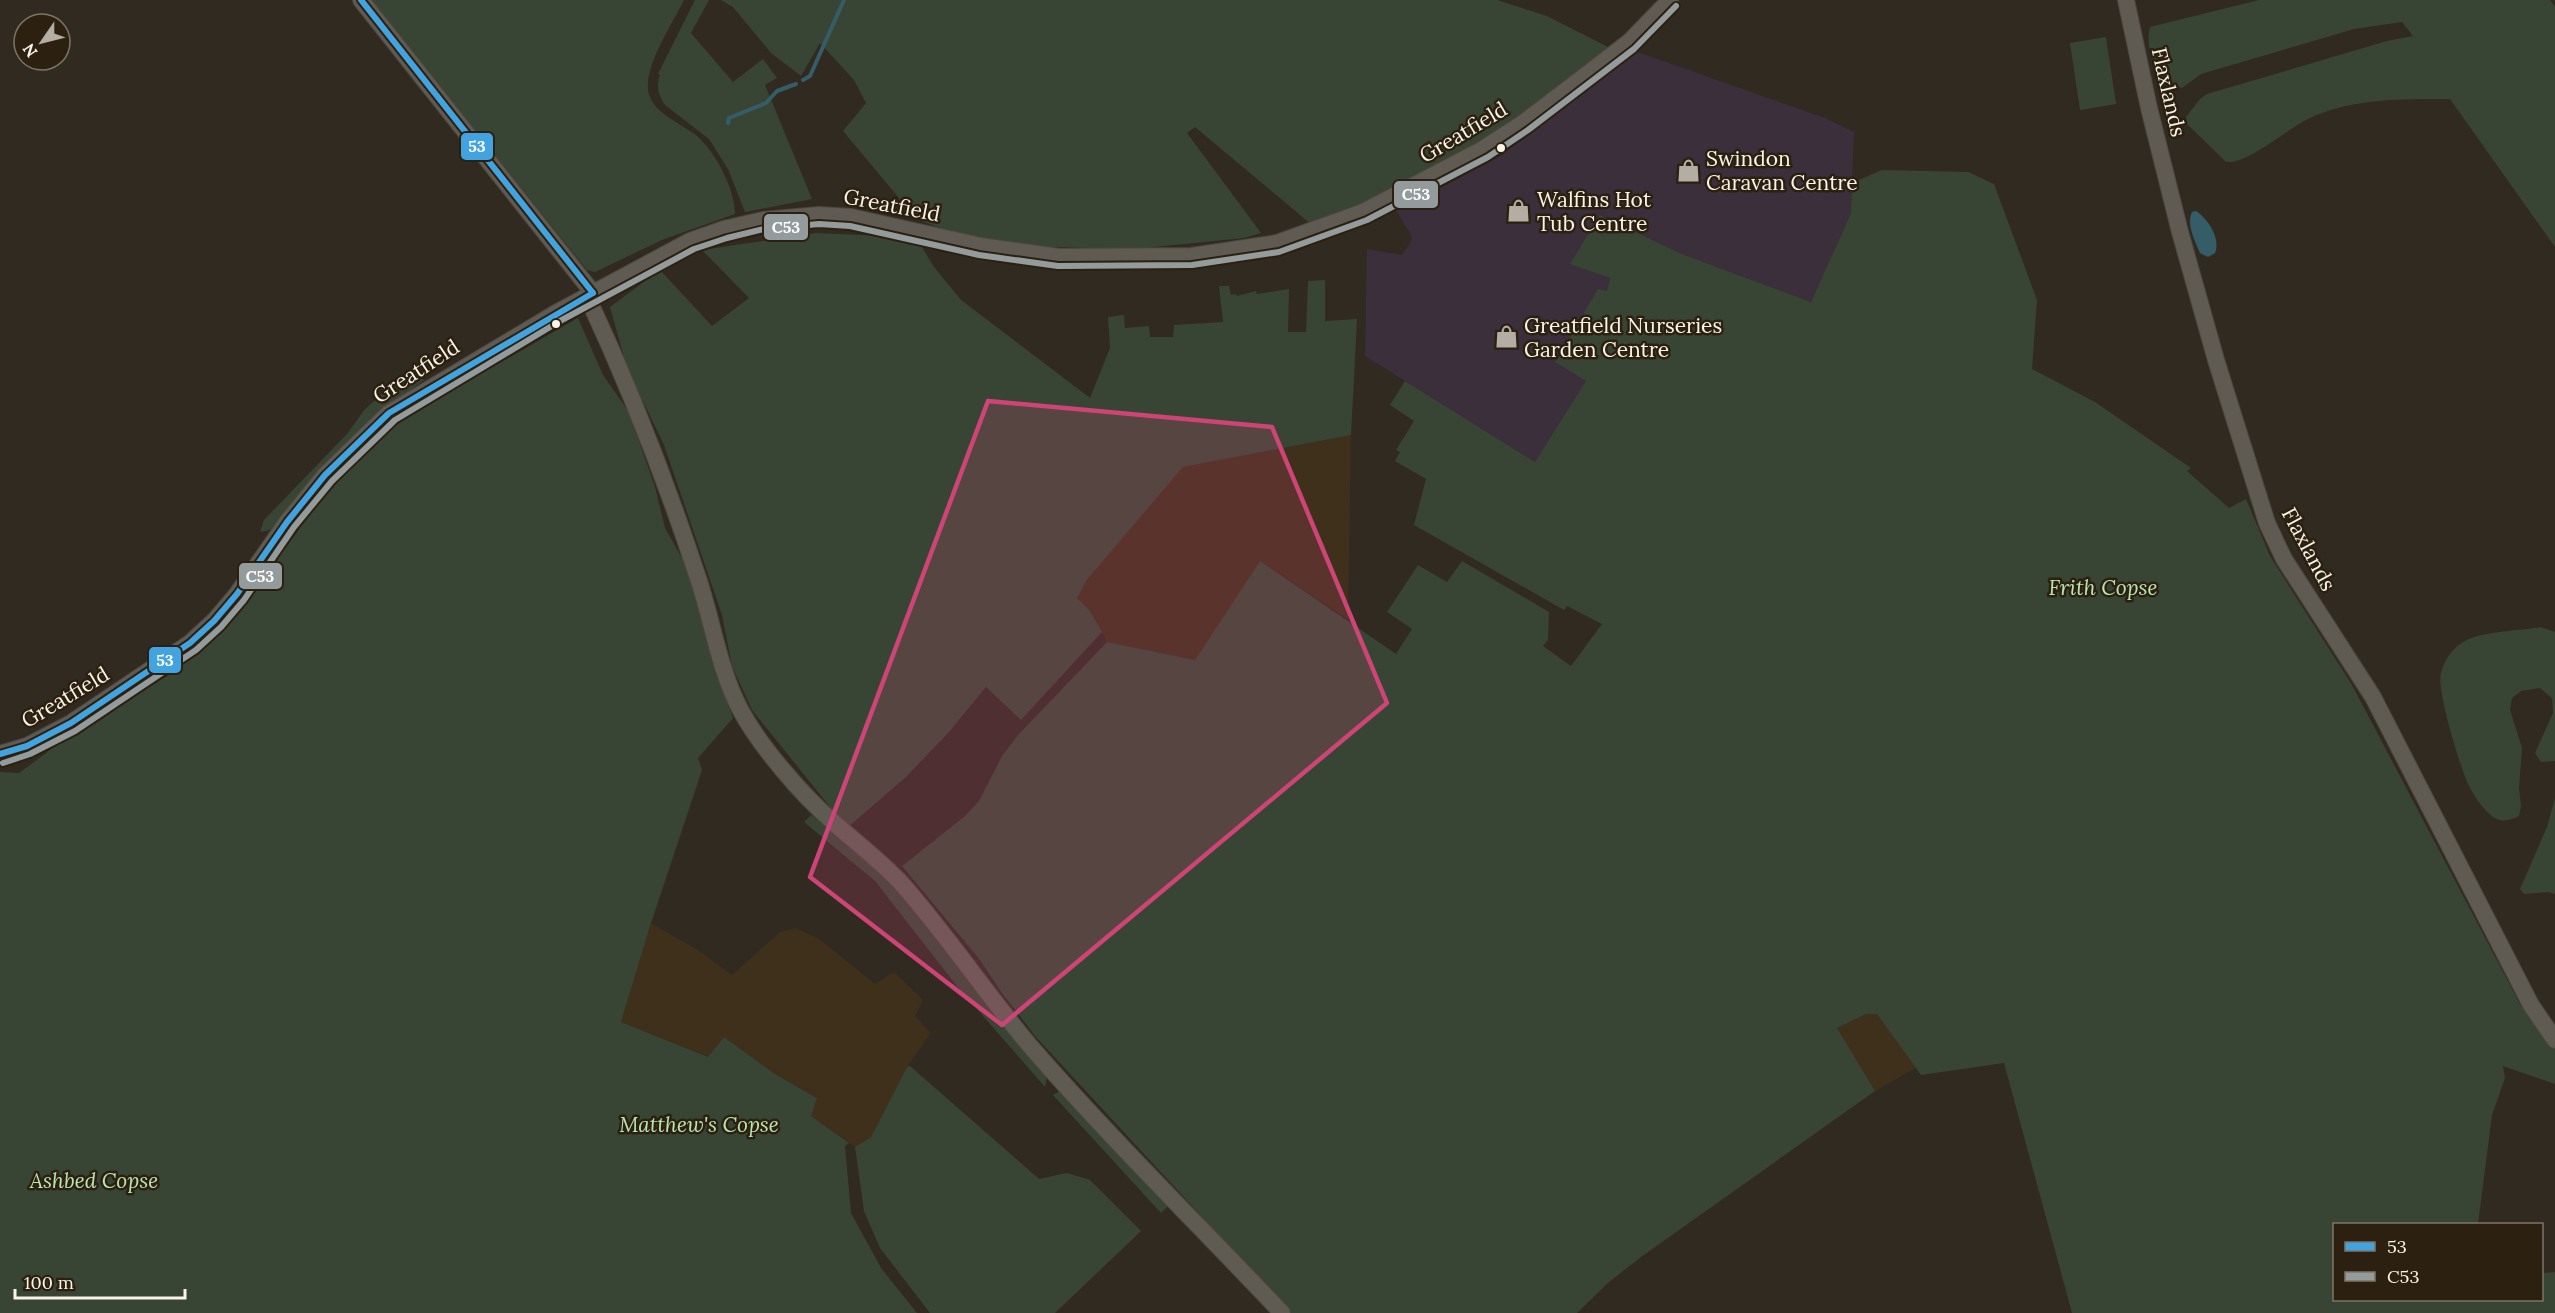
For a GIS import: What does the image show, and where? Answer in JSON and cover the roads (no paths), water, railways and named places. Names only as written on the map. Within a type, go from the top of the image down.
[{"type":"street","points":[[361,0],[590,294],[632,398],[695,569],[725,675],[747,720],[810,801],[878,859],[916,901],[960,954],[1004,1013],[1060,1079],[1186,1215],[1282,1313]]},
{"type":"street","name":"Greatfield","points":[[0,754],[27,746],[71,723],[190,643],[237,594],[287,522],[325,475],[389,413],[590,294],[702,236],[763,220],[793,216],[851,217],[981,246],[1059,257],[1192,256],[1235,251],[1284,241],[1378,205],[1503,137],[1629,42],[1670,0]]},
{"type":"street","name":"Flaxlands","points":[[2126,0],[2149,108],[2180,232],[2216,360],[2267,523],[2284,559],[2373,697],[2531,1005],[2555,1040]]},
{"type":"water","points":[[2196,211],[2209,224],[2215,235],[2215,253],[2208,257],[2200,253],[2192,232],[2190,217],[2192,212]]},
{"type":"waterway","points":[[803,80],[810,76],[844,0]]},
{"type":"waterway","points":[[728,123],[729,118],[766,103],[777,91],[796,84]]},
{"type":"place","name":"Swindon Caravan Centre","points":[[1688,170]]},
{"type":"place","name":"Walfins Hot Tub Centre","points":[[1519,211]]},
{"type":"place","name":"Greatfield Nurseries Garden Centre","points":[[1506,337]]},
{"type":"park label","name":"Frith Copse","points":[[2103,587]]},
{"type":"park label","name":"Matthew's Copse","points":[[699,1124]]},
{"type":"park label","name":"Ashbed Copse","points":[[94,1180]]}]
